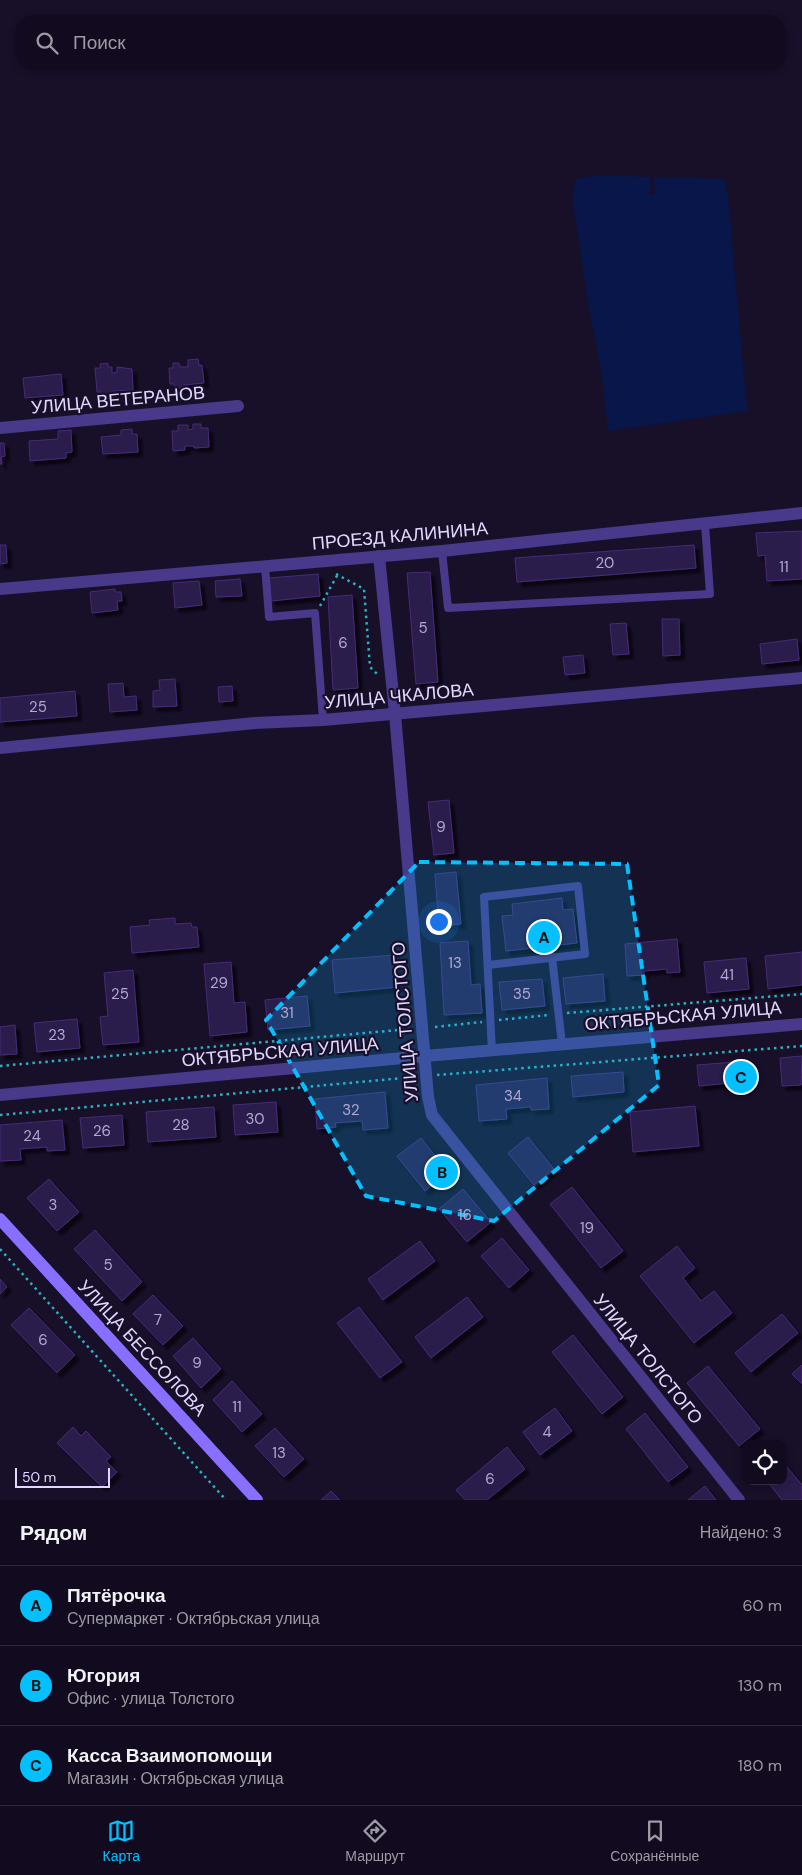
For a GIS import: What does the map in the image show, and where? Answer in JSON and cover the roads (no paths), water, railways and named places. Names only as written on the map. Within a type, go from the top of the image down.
[{"type":"main road","name":"УЛИЦА БЕССОЛОВА","points":[[0,1219],[257,1500]]},
{"type":"street","name":"УЛИЦА ВЕТЕРАНОВ","points":[[0,428],[238,406]]},
{"type":"street","name":"ПРОЕЗД КАЛИНИНА","points":[[0,589],[442,551],[802,513]]},
{"type":"street","name":"УЛИЦА ТОЛСТОГО","points":[[379,556],[393,691],[429,1104],[434,1120],[738,1500]]},
{"type":"street","name":"УЛИЦА ЧКАЛОВА","points":[[0,748],[255,723],[323,720],[802,678]]},
{"type":"street","name":"ОКТЯБРЬСКАЯ УЛИЦА","points":[[0,1095],[802,1024]]},
{"type":"lane","points":[[442,551],[448,608],[710,594],[705,524]]},
{"type":"lane","points":[[265,566],[269,617],[315,613],[323,720]]},
{"type":"lane","points":[[488,965],[585,954],[578,886],[484,897],[492,1051]]},
{"type":"lane","points":[[552,957],[562,1044]]},
{"type":"place","name":"Пятёрочка","points":[[544,937]]},
{"type":"place","name":"Касса Взаимопомощи","points":[[741,1077]]},
{"type":"place","name":"Югория","points":[[442,1172]]}]
